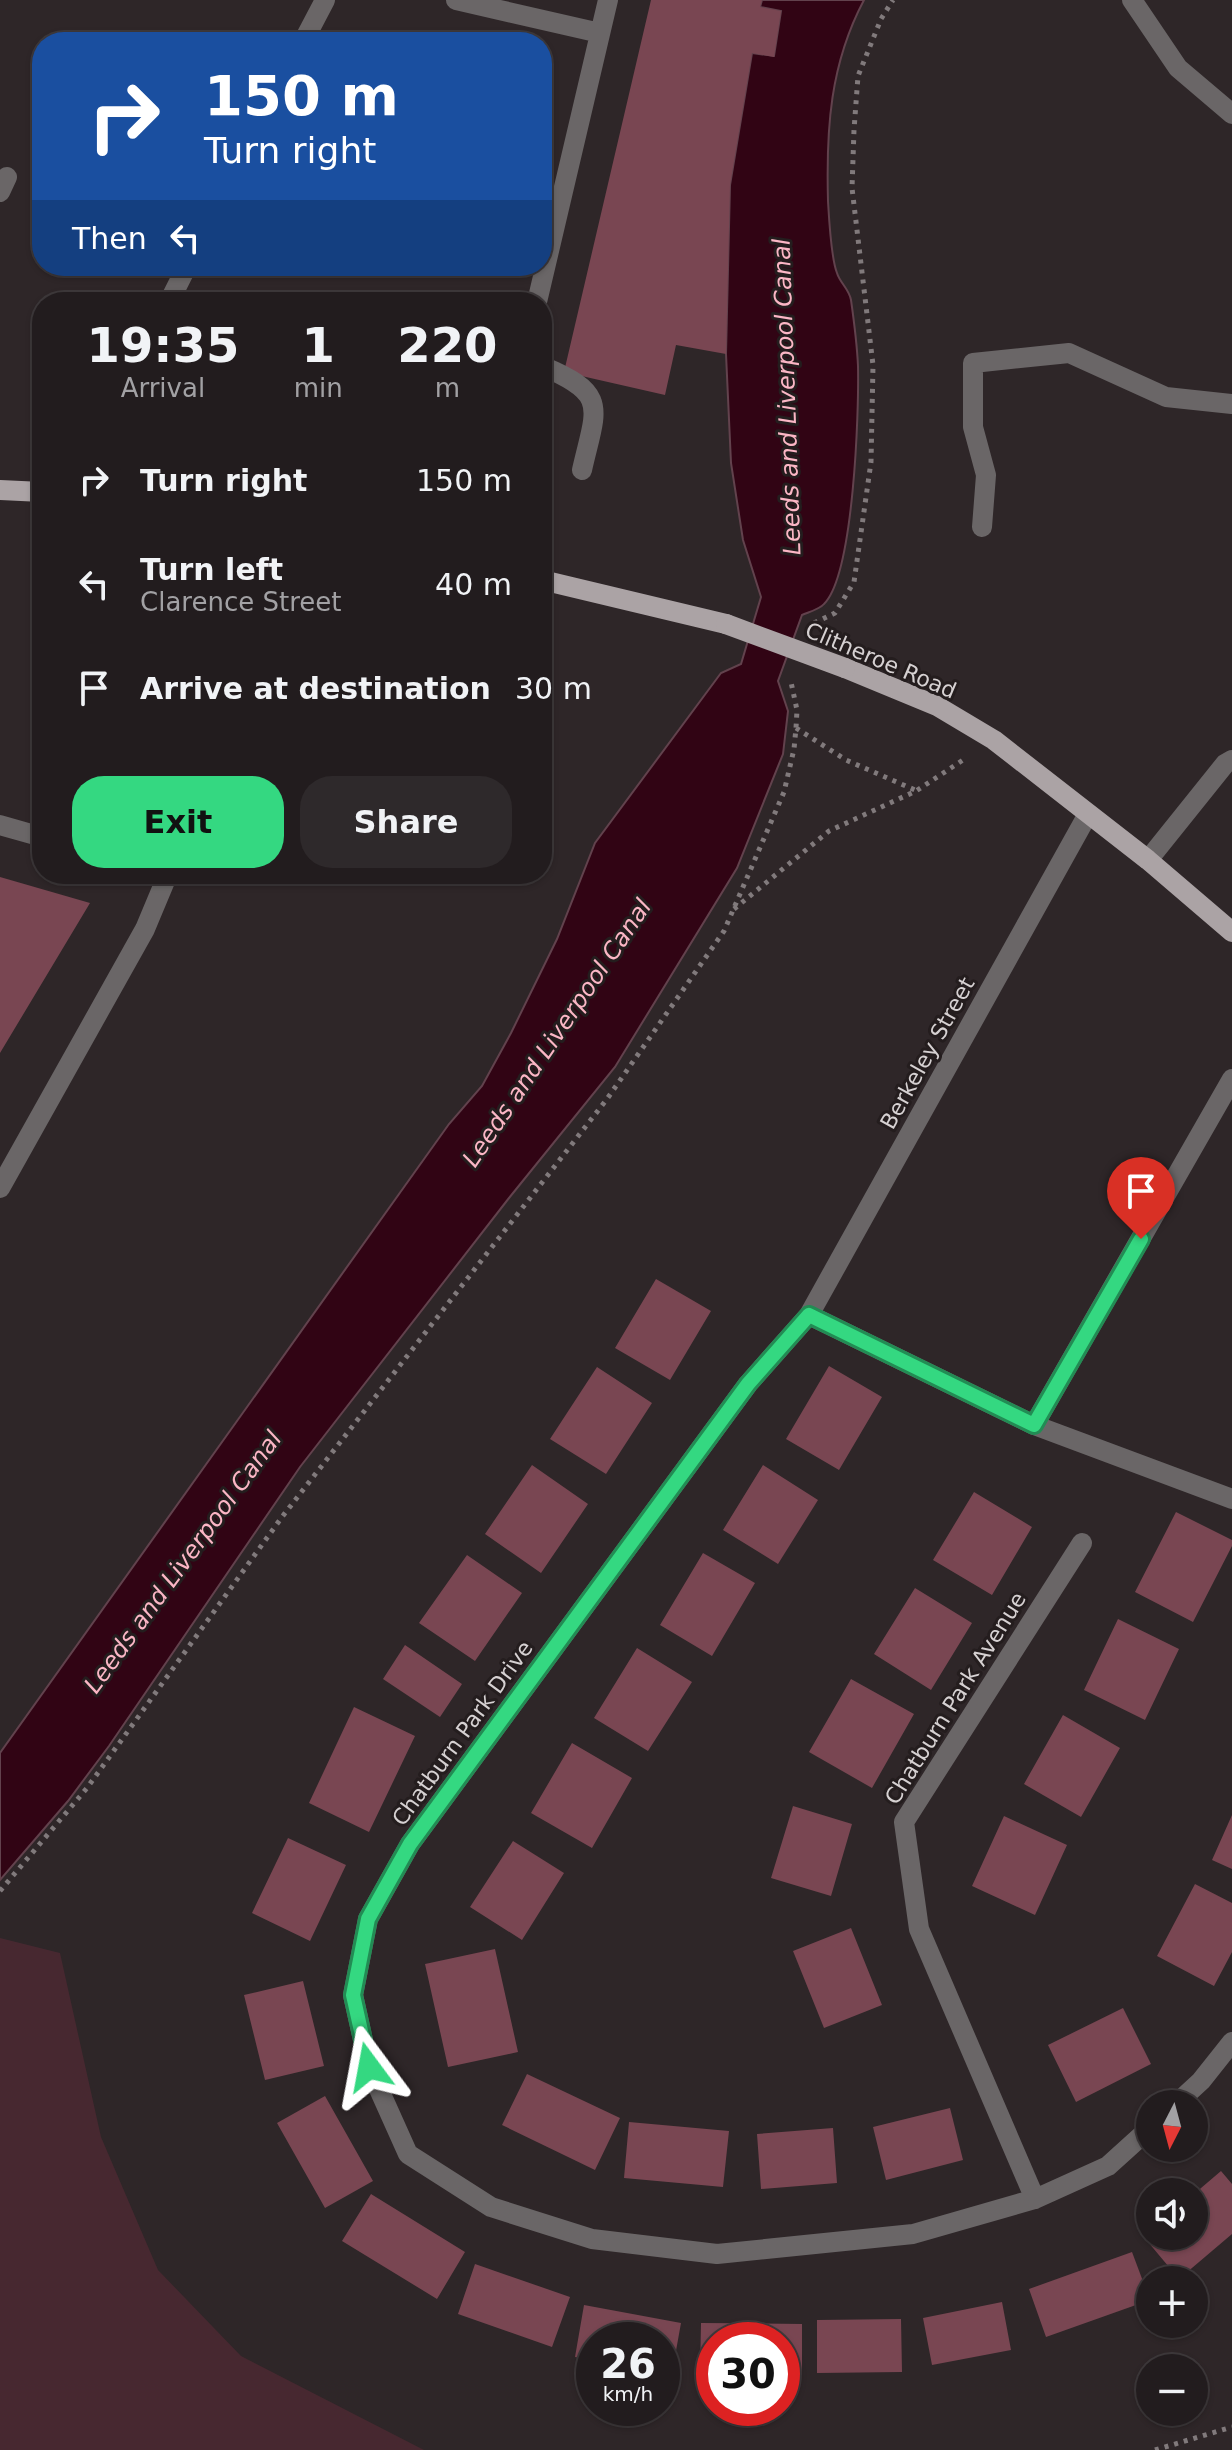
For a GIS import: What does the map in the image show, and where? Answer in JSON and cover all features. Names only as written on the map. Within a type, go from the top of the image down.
[{"type":"main road","points":[[0,490],[32,492]]},
{"type":"main road","name":"Clitheroe Road","points":[[552,582],[726,624],[937,706],[994,740],[1148,860],[1232,932]]},
{"type":"street","points":[[308,32],[325,0]]},
{"type":"street","points":[[456,0],[600,33]]},
{"type":"street","points":[[552,238],[608,0]]},
{"type":"street","points":[[1132,0],[1178,68],[1232,114]]},
{"type":"street","points":[[982,527],[986,475],[973,427],[973,363],[1069,353],[1166,397],[1232,404]]},
{"type":"street","points":[[552,371],[587,390],[596,410],[582,470]]},
{"type":"street","points":[[1148,860],[1225,764],[1232,760]]},
{"type":"street","name":"Berkeley Street","points":[[809,1315],[1088,814]]},
{"type":"street","points":[[0,825],[32,834]]},
{"type":"street","points":[[0,1188],[145,929],[164,884]]},
{"type":"street","points":[[1034,1425],[1232,1079]]},
{"type":"street","points":[[809,1315],[1034,1425],[1232,1499]]},
{"type":"street","name":"Chatburn Park Drive","points":[[809,1315],[748,1384],[410,1844],[368,1919],[353,1995],[369,2067],[408,2154],[491,2207],[592,2239],[717,2254],[913,2234],[1035,2199],[1108,2166],[1136,2141]]},
{"type":"street","name":"Chatburn Park Avenue","points":[[1035,2199],[919,1929],[904,1822],[1082,1543]]},
{"type":"street","points":[[1191,2090],[1232,2042]]},
{"type":"path","points":[[808,625],[835,613],[854,582],[871,462],[873,365],[852,188],[854,130],[858,76],[881,19],[893,0]]},
{"type":"path","points":[[0,1891],[87,1788],[282,1517],[607,1099],[716,944],[784,792],[794,749],[797,710],[790,674]]},
{"type":"path","points":[[796,728],[846,760],[916,791]]},
{"type":"path","points":[[733,910],[829,831],[916,791],[994,740]]},
{"type":"path","points":[[1155,2450],[1232,2427]]},
{"type":"shaded area","points":[[0,1938],[60,1953],[101,2137],[158,2270],[241,2356],[424,2450],[0,2450]]},
{"type":"water","name":"Leeds and Liverpool Canal","points":[[762,0],[864,0],[837,73],[832,98],[828,174],[833,258],[838,277],[850,296],[854,324],[858,366],[857,418],[853,491],[842,560],[834,587],[824,604],[802,615],[778,681],[788,711],[783,754],[737,868],[615,1067],[300,1467],[109,1746],[68,1801],[0,1880],[0,1753],[449,1124],[482,1086],[557,939],[595,843],[721,673],[741,664],[761,597],[743,540],[731,463],[726,354],[730,185],[752,53],[774,56],[781,11],[760,7]]},
{"type":"building","points":[[651,0],[762,0],[760,7],[781,11],[774,57],[752,53],[730,185],[726,354],[676,345],[665,395],[564,372]]},
{"type":"building","points":[[0,877],[90,903],[0,1053]]},
{"type":"building","points":[[656,1279],[711,1311],[670,1380],[615,1348]]},
{"type":"building","points":[[829,1366],[882,1397],[839,1470],[786,1439]]},
{"type":"building","points":[[597,1367],[652,1403],[606,1474],[550,1439]]},
{"type":"building","points":[[532,1465],[588,1504],[541,1573],[485,1534]]},
{"type":"building","points":[[763,1465],[818,1500],[778,1564],[723,1530]]},
{"type":"building","points":[[974,1492],[1032,1527],[992,1595],[933,1560]]},
{"type":"building","points":[[1176,1512],[1232,1540],[1232,1546],[1193,1622],[1135,1592]]},
{"type":"building","points":[[703,1553],[755,1583],[712,1656],[660,1625]]},
{"type":"building","points":[[467,1555],[522,1593],[475,1661],[419,1623]]},
{"type":"building","points":[[915,1588],[972,1623],[931,1690],[874,1654]]},
{"type":"building","points":[[1118,1619],[1179,1649],[1145,1720],[1084,1690]]},
{"type":"building","points":[[405,1645],[462,1684],[440,1717],[383,1679]]},
{"type":"building","points":[[637,1648],[692,1682],[648,1751],[594,1718]]},
{"type":"building","points":[[851,1679],[914,1714],[872,1788],[809,1752]]},
{"type":"building","points":[[354,1707],[415,1736],[369,1832],[309,1803]]},
{"type":"building","points":[[1063,1715],[1120,1748],[1081,1817],[1024,1784]]},
{"type":"building","points":[[572,1743],[632,1778],[592,1848],[531,1813]]},
{"type":"building","points":[[793,1806],[852,1824],[831,1896],[771,1878]]},
{"type":"building","points":[[1232,1815],[1232,1869],[1212,1860]]},
{"type":"building","points":[[1004,1816],[1067,1845],[1035,1915],[972,1886]]},
{"type":"building","points":[[288,1838],[346,1865],[310,1941],[252,1913]]},
{"type":"building","points":[[513,1841],[564,1873],[522,1940],[470,1907]]},
{"type":"building","points":[[1195,1884],[1232,1903],[1232,1952],[1214,1986],[1157,1956]]},
{"type":"building","points":[[851,1928],[882,2005],[824,2028],[793,1951]]},
{"type":"building","points":[[495,1949],[518,2052],[448,2067],[425,1964]]},
{"type":"building","points":[[303,1981],[324,2066],[265,2080],[244,1995]]},
{"type":"building","points":[[1123,2008],[1151,2064],[1076,2102],[1048,2045]]},
{"type":"building","points":[[527,2074],[620,2118],[595,2170],[502,2125]]},
{"type":"building","points":[[325,2096],[373,2181],[325,2208],[277,2123]]},
{"type":"building","points":[[950,2108],[963,2160],[886,2180],[873,2127]]},
{"type":"building","points":[[629,2122],[729,2131],[723,2187],[624,2178]]},
{"type":"building","points":[[833,2128],[837,2183],[761,2189],[757,2134]]},
{"type":"building","points":[[1221,2171],[1232,2184],[1232,2234],[1194,2266],[1168,2266],[1155,2250],[1208,2250],[1208,2182]]},
{"type":"building","points":[[371,2194],[465,2252],[437,2299],[342,2241]]},
{"type":"building","points":[[1132,2252],[1137,2266],[1136,2305],[1046,2337],[1029,2289]]},
{"type":"building","points":[[475,2264],[570,2297],[552,2347],[458,2314]]},
{"type":"building","points":[[1002,2302],[1011,2350],[932,2365],[923,2318]]},
{"type":"building","points":[[584,2305],[676,2322],[581,2322]]},
{"type":"building","points":[[901,2319],[902,2372],[817,2373],[817,2320]]},
{"type":"building","points":[[800,2324],[802,2324],[800,2375]]},
{"type":"route","points":[[369,2067],[353,1995],[368,1919],[410,1844],[748,1384],[809,1315],[1034,1425],[1141,1239]]}]
